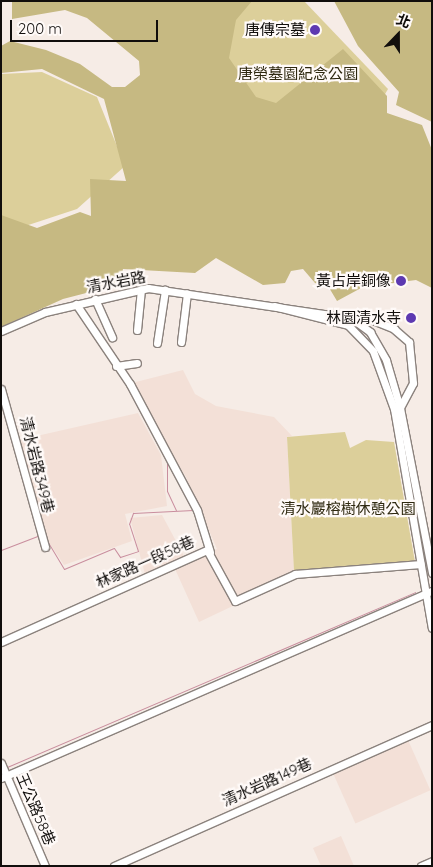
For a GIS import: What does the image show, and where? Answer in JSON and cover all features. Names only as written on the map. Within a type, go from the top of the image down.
[{"type":"street","name":"清水岩路","points":[[1,331],[76,304],[141,289],[165,290],[270,304],[350,322],[360,315],[382,323],[409,342],[413,383],[397,409]]},
{"type":"street","points":[[137,330],[141,289]]},
{"type":"street","points":[[157,343],[165,290]]},
{"type":"street","points":[[181,342],[187,293]]},
{"type":"street","points":[[95,299],[112,337]]},
{"type":"street","points":[[76,304],[116,366],[130,384],[197,510],[210,552]]},
{"type":"street","points":[[350,322],[373,351],[397,409],[432,573]]},
{"type":"street","points":[[116,366],[137,363]]},
{"type":"street","name":"清水岩路349巷","points":[[1,389],[45,547]]},
{"type":"street","points":[[397,409],[421,564],[429,592],[432,628]]},
{"type":"street","name":"林家路一段58巷","points":[[1,642],[210,552],[228,596],[235,601],[296,574],[421,564]]},
{"type":"street","points":[[4,777],[429,592]]},
{"type":"street","name":"清水岩路149巷","points":[[114,866],[432,725]]},
{"type":"street","name":"王公路58巷","points":[[1,763],[4,777],[44,866]]},
{"type":"street","points":[[421,866],[432,861]]},
{"type":"shaded area","points":[[12,1],[252,1],[236,20],[229,58],[256,97],[276,103],[343,49],[387,96],[387,113],[422,125],[432,150],[432,288],[416,280],[363,287],[337,301],[328,286],[315,283],[303,269],[291,271],[285,283],[263,285],[216,258],[195,273],[123,269],[121,284],[63,299],[1,327],[1,215],[37,228],[80,212],[91,216],[90,179],[126,181],[104,99],[42,69],[1,73],[1,46],[10,41],[46,50],[80,64],[112,87],[125,87],[140,75],[139,61],[87,18],[65,10],[12,19]]},
{"type":"shaded area","points":[[334,1],[432,1],[432,122],[396,105],[399,92],[358,46]]},
{"type":"shaded area","points":[[183,370],[195,394],[216,406],[274,417],[292,436],[287,437],[294,571],[290,579],[199,622],[175,569],[217,549],[186,477],[128,384]]},
{"type":"shaded area","points":[[138,413],[161,455],[167,506],[125,514],[132,541],[64,565],[44,535],[19,440]]},
{"type":"shaded area","points":[[162,515],[184,556],[145,574],[130,518]]},
{"type":"shaded area","points":[[408,740],[430,790],[355,824],[333,773]]},
{"type":"shaded area","points":[[341,836],[354,866],[321,866],[313,848]]},
{"type":"green space","name":"唐榮墓園紀念公園","points":[[198,1],[304,1],[388,89],[377,108],[271,130],[216,51]]},
{"type":"green space","points":[[42,72],[97,97],[125,166],[77,209],[1,234],[1,74]]},
{"type":"green space","name":"清水巖榕樹休憩公園","points":[[345,432],[350,448],[366,440],[394,442],[415,562],[294,571],[287,437]]},
{"type":"waterway","points":[[167,461],[167,491],[176,510]]},
{"type":"waterway","points":[[46,539],[64,569],[114,548],[120,557],[138,551],[129,524],[133,513],[193,510]]},
{"type":"waterway","points":[[1,550],[37,536]]},
{"type":"waterway","points":[[7,767],[415,592]]},
{"type":"place","name":"唐傳宗墓","points":[[315,30]]},
{"type":"place","name":"黃占岸銅像","points":[[401,281]]},
{"type":"place","name":"林園清水寺","points":[[411,318]]}]
